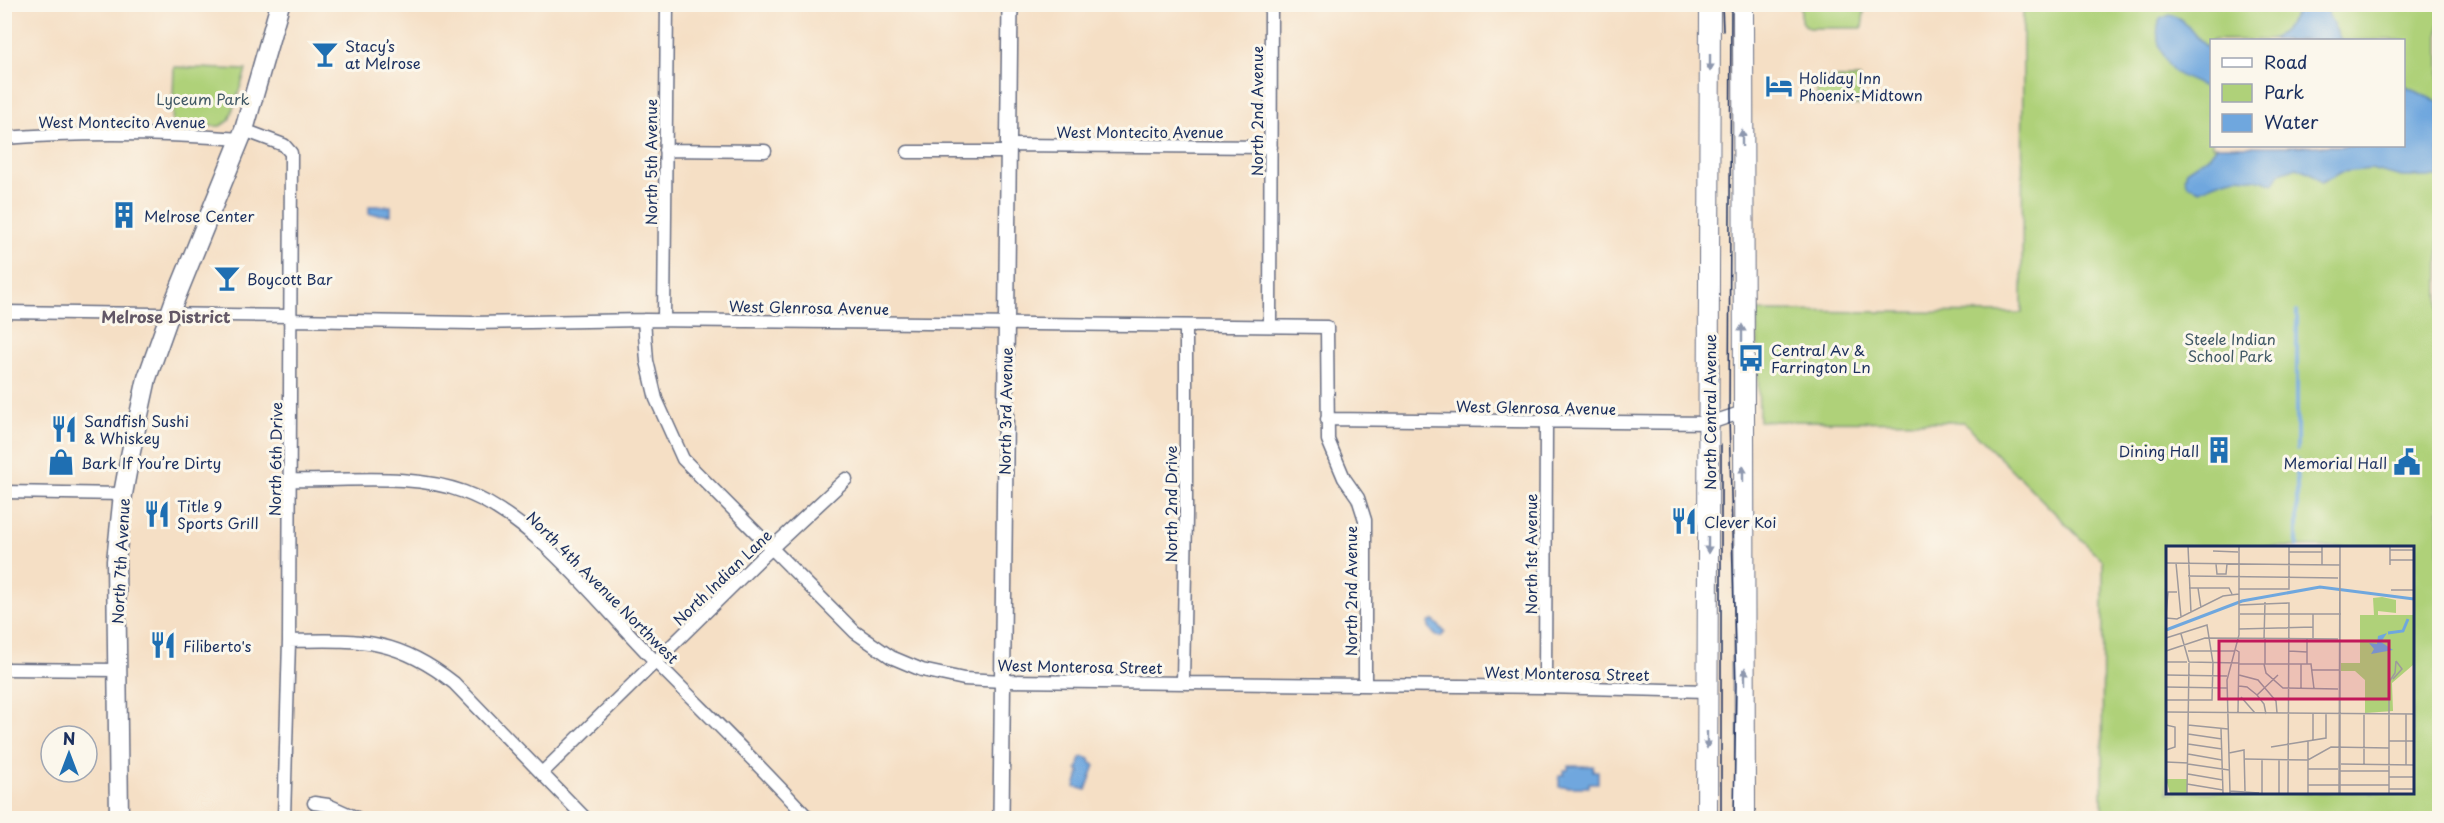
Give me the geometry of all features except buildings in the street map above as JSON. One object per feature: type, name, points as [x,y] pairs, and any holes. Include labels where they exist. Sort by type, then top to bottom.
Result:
[{"type":"main road","name":"North 7th Avenue","points":[[120,819],[117,561],[123,494],[147,378],[242,134],[279,4]]},
{"type":"main road","name":"North Central Avenue","points":[[1707,819],[1710,4]]},
{"type":"main road","points":[[1743,4],[1745,819]]},
{"type":"street","name":"North 5th Avenue","points":[[664,320],[667,4]]},
{"type":"street","name":"North 3rd Avenue","points":[[1002,819],[1010,4]]},
{"type":"street","name":"North 2nd Avenue","points":[[1270,326],[1271,4]]},
{"type":"street","name":"West Montecito Avenue","points":[[4,138],[42,135],[242,134]]},
{"type":"street","name":"North 6th Drive","points":[[242,134],[284,146],[291,153],[289,641],[284,819]]},
{"type":"street","name":"West Montecito Avenue","points":[[908,152],[1271,147]]},
{"type":"street","points":[[665,150],[765,151]]},
{"type":"street","name":"West Glenrosa Avenue","points":[[4,312],[170,314],[472,323],[664,320],[1327,327]]},
{"type":"street","name":"West Monterosa Street","points":[[644,320],[647,361],[656,399],[683,459],[855,632],[891,657],[946,676],[1003,681],[1545,687],[1707,692]]},
{"type":"street","name":"North 2nd Drive","points":[[1183,682],[1186,326]]},
{"type":"street","name":"North 2nd Avenue","points":[[1327,327],[1328,440],[1344,478],[1358,498],[1365,520],[1365,685]]},
{"type":"street","name":"West Glenrosa Avenue","points":[[1327,419],[1710,423],[1743,412]]},
{"type":"street","name":"North 1st Avenue","points":[[1545,687],[1546,421]]},
{"type":"street","name":"North Indian Lane","points":[[542,773],[772,548],[846,479]]},
{"type":"street","name":"North 4th Avenue Northwest","points":[[289,480],[398,481],[438,485],[490,502],[513,517],[562,562],[656,663],[808,819]]},
{"type":"street","points":[[4,492],[123,494]]},
{"type":"street","points":[[289,641],[368,642],[393,647],[439,671],[454,683],[585,819]]},
{"type":"street","points":[[4,669],[117,670]]},
{"type":"street","points":[[314,803],[328,805],[357,819]]},
{"type":"green space","points":[[1801,5],[1865,5],[1862,28],[1808,28],[1801,21]]},
{"type":"green space","name":"Steele Indian School Park","points":[[2023,5],[2439,5],[2439,818],[2102,818],[2103,561],[1964,422],[1759,421],[1757,311],[2022,313]]},
{"type":"green space","name":"Lyceum Park","points":[[174,67],[246,70],[229,121],[220,126],[172,127]]},
{"type":"green space","points":[[1817,78],[1860,78],[1860,105],[1817,105]]},
{"type":"water","points":[[2299,5],[2329,5],[2328,14],[2340,39],[2272,39],[2281,33]]},
{"type":"water","points":[[2170,15],[2177,17],[2210,48],[2210,91],[2178,74],[2167,64],[2158,41],[2160,19]]},
{"type":"water","points":[[2405,86],[2439,103],[2439,177],[2402,177],[2371,169],[2342,172],[2321,183],[2311,173],[2297,167],[2280,173],[2274,183],[2243,177],[2221,181],[2200,190],[2188,185],[2185,178],[2187,170],[2210,155],[2216,147],[2405,147]]},
{"type":"water","points":[[369,206],[391,206],[391,215],[369,214]]},
{"type":"water","points":[[1433,620],[1445,632],[1441,637],[1436,636],[1430,629],[1428,623]]},
{"type":"water","points":[[1085,757],[1095,765],[1086,790],[1075,787],[1081,758]]},
{"type":"water","points":[[1568,766],[1593,766],[1593,771],[1598,771],[1598,783],[1589,783],[1589,787],[1559,787],[1559,775],[1564,775],[1564,770],[1568,770]]},
{"type":"waterway","points":[[2297,311],[2297,449]]},
{"type":"waterway","points":[[2297,461],[2297,546]]},
{"type":"tram line","points":[[1722,4],[1723,31]]},
{"type":"tram line","points":[[1731,4],[1729,417],[1736,686],[1734,818]]},
{"type":"tram line","points":[[1721,445],[1721,818]]},
{"type":"place","name":"Stacy’s at Melrose","points":[[325,54]]},
{"type":"place","name":"Holiday Inn Phoenix-Midtown","points":[[1779,86]]},
{"type":"place","name":"Melrose Center","points":[[124,215]]},
{"type":"place","name":"Boycott Bar","points":[[227,278]]},
{"type":"place","name":"Central Av & Farrington Ln","points":[[1751,358]]},
{"type":"place","name":"Sandfish Sushi & Whiskey","points":[[64,429]]},
{"type":"place","name":"Dining Hall","points":[[2219,450]]},
{"type":"place","name":"Bark If You’re Dirty","points":[[61,462]]},
{"type":"place","name":"Memorial Hall","points":[[2407,462]]},
{"type":"place","name":"Title 9 Sports Grill","points":[[157,514]]},
{"type":"place","name":"Clever Koi","points":[[1684,521]]},
{"type":"place","name":"Filiberto's","points":[[163,645]]},
{"type":"district","name":"Melrose District","points":[[166,316]]}]
